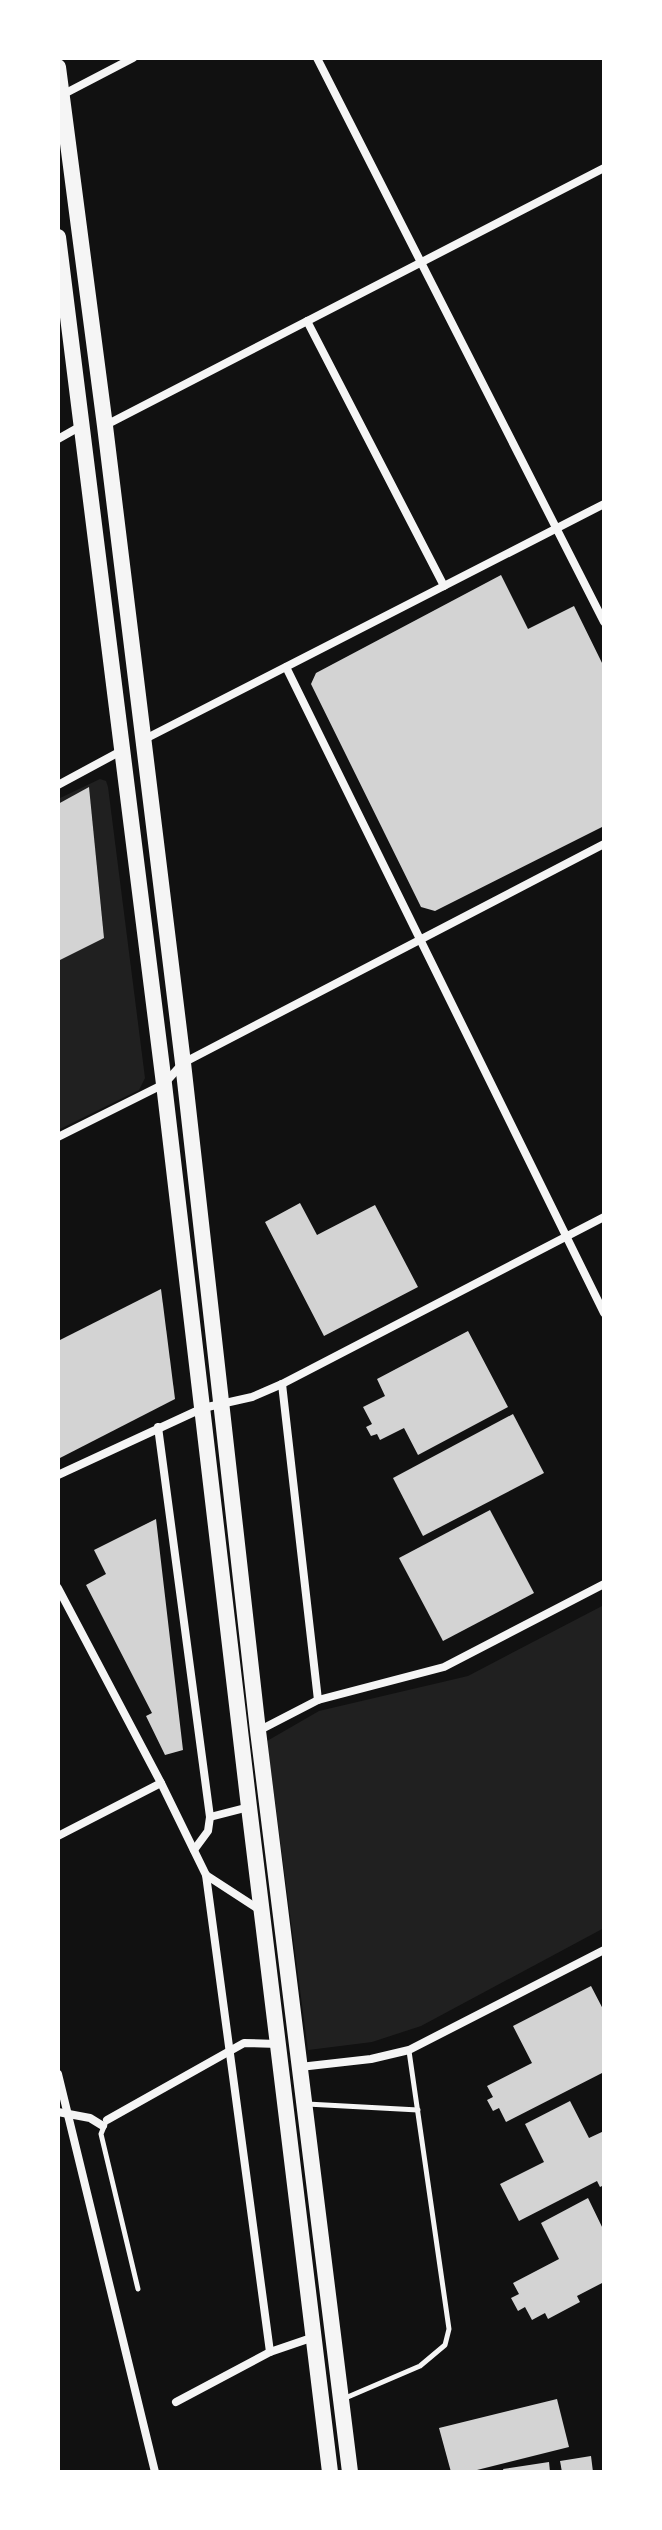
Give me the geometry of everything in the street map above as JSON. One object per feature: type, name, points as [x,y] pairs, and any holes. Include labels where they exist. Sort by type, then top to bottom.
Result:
[{"type":"main road","points":[[58,67],[183,1063],[258,1731],[350,2472]]},
{"type":"main road","points":[[58,237],[164,1084],[330,2472]]},
{"type":"street","points":[[60,96],[133,58]]},
{"type":"street","points":[[317,58],[604,622]]},
{"type":"street","points":[[105,426],[604,168]]},
{"type":"street","points":[[307,321],[444,586]]},
{"type":"street","points":[[58,439],[81,426]]},
{"type":"street","points":[[143,740],[604,504]]},
{"type":"street","points":[[286,667],[604,1313]]},
{"type":"street","points":[[58,785],[121,751]]},
{"type":"street","points":[[58,1137],[164,1084],[183,1063],[604,844]]},
{"type":"street","points":[[58,1475],[203,1408],[252,1397],[282,1384],[604,1217]]},
{"type":"street","points":[[282,1384],[318,1700]]},
{"type":"street","points":[[158,1427],[210,1817],[208,1831],[194,1850]]},
{"type":"street","points":[[258,1731],[318,1700],[444,1667],[604,1584]]},
{"type":"street","points":[[58,1588],[206,1875],[270,2352]]},
{"type":"street","points":[[58,1836],[161,1783]]},
{"type":"street","points":[[210,1817],[249,1807]]},
{"type":"street","points":[[206,1875],[261,1910]]},
{"type":"street","points":[[300,2067],[371,2059],[409,2050],[604,1950]]},
{"type":"street","points":[[63,2113],[105,2123],[244,2043],[278,2044]]},
{"type":"street","points":[[58,2074],[63,2113],[155,2472]]},
{"type":"street","points":[[176,2402],[270,2352],[314,2337]]},
{"type":"lane","points":[[341,2400],[420,2366],[445,2345],[449,2329],[409,2050]]},
{"type":"lane","points":[[305,2104],[418,2110]]},
{"type":"lane","points":[[105,2123],[101,2134],[138,2289]]},
{"type":"shaded area","points":[[100,779],[106,781],[108,787],[145,1078],[139,1090],[58,1130],[58,961],[104,937],[89,788],[58,804],[58,799]]},
{"type":"shaded area","points":[[604,1605],[604,1928],[421,2026],[372,2042],[308,2050],[267,1741],[319,1711],[468,1676]]},
{"type":"building","points":[[501,575],[528,629],[574,606],[604,667],[604,826],[435,911],[421,907],[311,684],[316,673]]},
{"type":"building","points":[[89,787],[104,938],[58,961],[58,804]]},
{"type":"building","points":[[300,1203],[317,1235],[375,1205],[418,1287],[324,1336],[265,1222]]},
{"type":"building","points":[[161,1289],[175,1399],[58,1459],[58,1341]]},
{"type":"building","points":[[468,1331],[508,1407],[418,1455],[404,1428],[380,1440],[377,1434],[371,1436],[366,1427],[372,1424],[363,1407],[385,1396],[377,1379]]},
{"type":"building","points":[[513,1414],[544,1473],[423,1536],[393,1478]]},
{"type":"building","points":[[490,1510],[534,1593],[443,1641],[399,1558]]},
{"type":"building","points":[[156,1519],[183,1750],[165,1755],[146,1716],[152,1713],[86,1585],[106,1574],[94,1550]]},
{"type":"building","points":[[591,1986],[604,2011],[604,2072],[506,2122],[499,2108],[493,2111],[487,2100],[493,2097],[487,2086],[532,2063],[513,2026]]},
{"type":"building","points":[[570,2101],[589,2138],[604,2131],[604,2185],[600,2187],[597,2181],[519,2221],[500,2184],[544,2162],[525,2124]]},
{"type":"building","points":[[588,2198],[604,2231],[604,2282],[577,2296],[580,2302],[548,2319],[545,2313],[532,2320],[525,2307],[518,2311],[511,2298],[519,2294],[513,2283],[559,2259],[541,2223]]},
{"type":"building","points":[[557,2399],[569,2447],[469,2472],[451,2472],[439,2428]]},
{"type":"building","points":[[591,2456],[593,2472],[562,2472],[560,2461]]},
{"type":"building","points":[[549,2462],[550,2472],[504,2472],[503,2469]]}]
